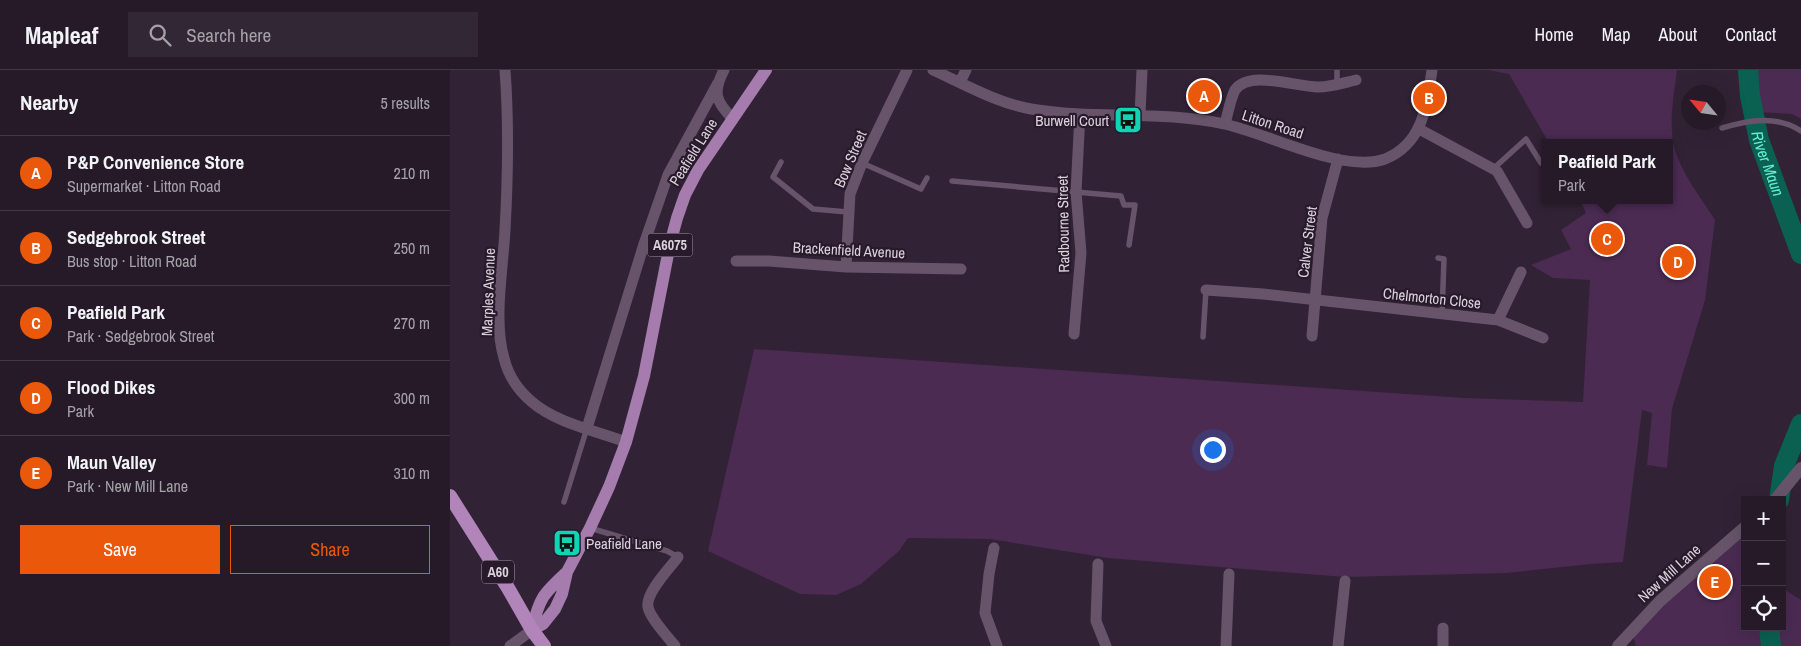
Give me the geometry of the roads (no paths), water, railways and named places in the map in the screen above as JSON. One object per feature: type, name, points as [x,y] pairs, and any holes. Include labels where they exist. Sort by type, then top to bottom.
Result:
[{"type":"highway","name":"A60","points":[[450,496],[532,630],[544,646]]},
{"type":"main road","name":"Peafield Lane","points":[[532,630],[543,624],[555,609],[562,594],[567,572],[609,488],[626,442],[644,376],[676,218],[685,195],[694,177],[766,70]]},
{"type":"street","name":"Marples Avenue","points":[[505,70],[508,117],[505,230],[499,317],[500,340],[504,359],[512,378],[532,403],[548,414],[626,442]]},
{"type":"street","points":[[587,428],[644,244],[668,175],[724,70]]},
{"type":"street","name":"Bow Street","points":[[846,266],[850,194],[862,163],[907,70]]},
{"type":"street","name":"Litton Road","points":[[933,70],[1003,102],[1031,109],[1080,114],[1190,118],[1225,124],[1338,159],[1354,162],[1370,162],[1386,158],[1411,141],[1425,115],[1432,70]]},
{"type":"street","points":[[960,82],[966,70]]},
{"type":"street","points":[[1140,115],[1142,70]]},
{"type":"street","points":[[1225,124],[1235,90],[1241,82],[1251,76],[1264,76],[1294,84],[1318,87],[1356,80]]},
{"type":"street","points":[[718,83],[716,96],[719,103],[733,119]]},
{"type":"street","name":"Radbourne Street","points":[[1074,334],[1081,253],[1076,192],[1080,114]]},
{"type":"street","points":[[1418,129],[1497,171],[1527,223]]},
{"type":"street","name":"Calver Street","points":[[1312,336],[1322,218],[1338,159]]},
{"type":"street","name":"Brackenfield Avenue","points":[[736,261],[961,269]]},
{"type":"street","points":[[1498,320],[1521,272]]},
{"type":"street","name":"Chelmorton Close","points":[[1206,290],[1263,294],[1498,320],[1543,338]]},
{"type":"street","points":[[1778,496],[1800,469]]},
{"type":"street","name":"New Mill Lane","points":[[1618,646],[1660,601],[1741,531]]},
{"type":"street","points":[[994,548],[988,574],[985,612],[997,646]]},
{"type":"street","points":[[675,646],[653,617],[648,607],[652,590],[678,557]]},
{"type":"street","points":[[1098,564],[1096,621],[1106,646]]},
{"type":"street","points":[[1226,646],[1229,574]]},
{"type":"street","points":[[1338,646],[1345,581]]},
{"type":"street","points":[[1443,628],[1443,646]]},
{"type":"street","points":[[510,646],[532,630]]},
{"type":"lane","points":[[1337,70],[1337,85]]},
{"type":"lane","points":[[1726,127],[1749,121],[1769,120],[1785,123],[1801,131]]},
{"type":"lane","points":[[1493,169],[1526,139],[1540,163]]},
{"type":"lane","points":[[781,162],[773,177],[813,209],[848,212]]},
{"type":"lane","points":[[862,163],[921,189],[927,178]]},
{"type":"lane","points":[[952,181],[1121,196],[1124,205],[1135,204],[1129,245]]},
{"type":"lane","points":[[1438,258],[1444,259],[1442,314]]},
{"type":"lane","points":[[1204,337],[1206,290]]},
{"type":"lane","points":[[564,502],[587,428]]},
{"type":"lane","points":[[590,528],[667,551],[678,557]]},
{"type":"waterway","name":"River Maun","points":[[1748,70],[1750,96],[1759,140],[1801,254]]},
{"type":"waterway","name":"River Maun","points":[[1780,496],[1784,466],[1801,424]]},
{"type":"waterway","name":"River Maun","points":[[1769,631],[1771,646]]},
{"type":"place","name":"P&P Convenience Store","points":[[1204,96]]},
{"type":"place","name":"Sedgebrook Street","points":[[1429,98]]},
{"type":"place","name":"Burwell Court","points":[[1128,120]]},
{"type":"place","name":"Peafield Park","points":[[1607,239]]},
{"type":"place","name":"Flood Dikes","points":[[1678,262]]},
{"type":"place","name":"Peafield Lane","points":[[567,543]]},
{"type":"place","name":"Maun Valley","points":[[1715,582]]}]
